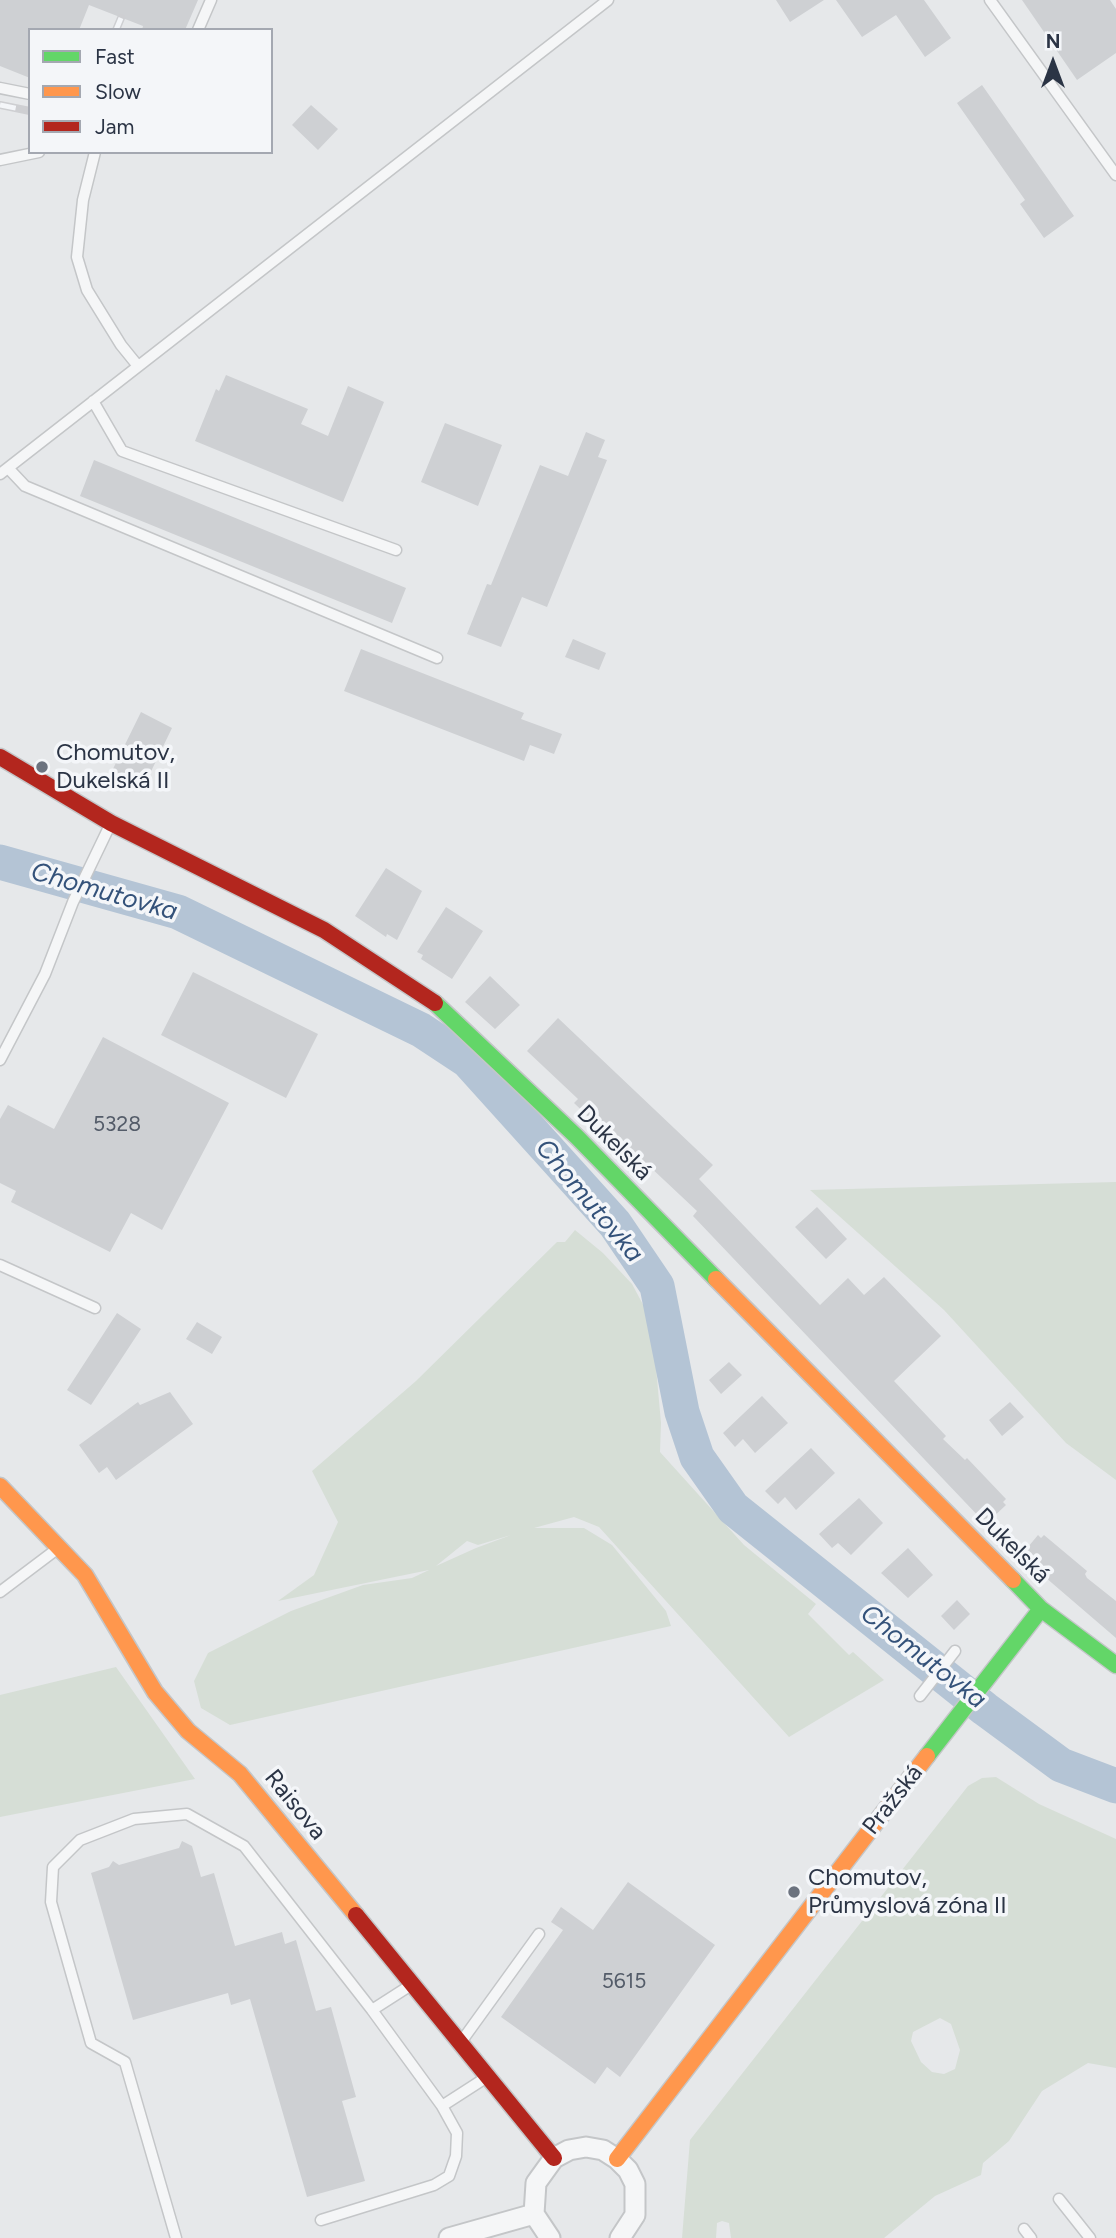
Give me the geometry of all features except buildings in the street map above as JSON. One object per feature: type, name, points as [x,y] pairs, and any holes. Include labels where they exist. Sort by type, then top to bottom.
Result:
[{"type":"street","name":"Dukelská","points":[[0,757],[111,823],[324,930],[428,996],[577,1137],[1041,1609],[1116,1665]]},
{"type":"street","name":"Raisova","points":[[0,1486],[85,1575],[155,1692],[188,1731],[240,1774],[554,2158]]},
{"type":"street","name":"Pražská","points":[[617,2159],[1041,1609]]},
{"type":"street","points":[[550,2238],[534,2214],[536,2183],[554,2158],[569,2150],[586,2147],[603,2150],[617,2159],[632,2177],[638,2200],[635,2215],[620,2238]]},
{"type":"street","points":[[449,2238],[534,2214]]},
{"type":"lane","points":[[199,28],[211,0]]},
{"type":"lane","points":[[437,658],[25,486],[4,471],[608,0]]},
{"type":"lane","points":[[990,0],[1116,175]]},
{"type":"lane","points":[[0,88],[28,94]]},
{"type":"lane","points":[[0,160],[29,154]]},
{"type":"lane","points":[[94,154],[83,200],[77,257],[87,290],[121,345],[138,366]]},
{"type":"lane","points":[[93,401],[122,451],[396,550]]},
{"type":"lane","points":[[0,1060],[46,974],[73,902],[111,823]]},
{"type":"lane","points":[[0,1265],[95,1308]]},
{"type":"lane","points":[[0,1592],[60,1546]]},
{"type":"lane","points":[[920,1696],[955,1651]]},
{"type":"lane","points":[[176,2238],[125,2062],[91,2043],[51,1902],[53,1867],[80,1840],[134,1819],[187,1814],[244,1846],[372,2010],[442,2106],[457,2133],[456,2157],[449,2176],[434,2185],[321,2220]]},
{"type":"lane","points":[[461,2042],[539,1934]]},
{"type":"lane","points":[[372,2010],[412,1984]]},
{"type":"lane","points":[[442,2106],[488,2076]]},
{"type":"lane","points":[[1059,2199],[1090,2238]]},
{"type":"lane","points":[[1024,2229],[1031,2238]]},
{"type":"shaded area","points":[[1116,1182],[1116,1480],[1066,1443],[944,1310],[810,1190]]},
{"type":"shaded area","points":[[575,1230],[603,1253],[632,1284],[647,1312],[653,1334],[661,1423],[660,1452],[744,1545],[816,1604],[808,1614],[849,1655],[853,1652],[884,1680],[789,1737],[599,1527],[574,1517],[534,1528],[584,1528],[612,1545],[666,1611],[671,1626],[230,1725],[201,1708],[194,1681],[208,1653],[291,1611],[363,1585],[412,1578],[429,1570],[278,1601],[314,1575],[338,1522],[312,1471],[416,1381],[557,1242],[565,1242]],"holes":[[[511,1535],[436,1566],[467,1541],[478,1545]]]},
{"type":"shaded area","points":[[116,1667],[195,1779],[0,1817],[0,1695]]},
{"type":"shaded area","points":[[996,1777],[1039,1804],[1116,1839],[1116,2068],[1088,2063],[1042,2091],[1009,2141],[983,2163],[981,2175],[935,2196],[884,2238],[731,2238],[729,2223],[722,2221],[717,2223],[716,2238],[682,2238],[690,2140],[968,1786],[982,1778]],"holes":[[[940,2018],[951,2024],[960,2050],[955,2069],[944,2074],[932,2072],[921,2062],[911,2041],[913,2032]]]},
{"type":"waterway","name":"Chomutovka","points":[[0,862],[178,912],[421,1030],[468,1061],[615,1224],[657,1286],[682,1412],[697,1457],[733,1508],[985,1709],[1061,1765],[1116,1786]]},
{"type":"railway","points":[[117,28],[121,18]]},
{"type":"railway","points":[[0,105],[28,111]]},
{"type":"traffic: fast","points":[[435,1003],[577,1137],[716,1279]]},
{"type":"traffic: fast","points":[[1013,1580],[1041,1609],[1116,1665]]},
{"type":"traffic: fast","points":[[927,1756],[1041,1609]]},
{"type":"traffic: slow","points":[[716,1279],[1013,1580]]},
{"type":"traffic: slow","points":[[0,1486],[85,1575],[155,1692],[188,1731],[240,1774],[356,1915]]},
{"type":"traffic: slow","points":[[617,2159],[927,1756]]},
{"type":"traffic: jam","points":[[0,757],[111,823],[324,930],[435,1003]]},
{"type":"traffic: jam","points":[[356,1915],[554,2158]]},
{"type":"place","name":"Chomutov, Dukelská II","points":[[42,767]]},
{"type":"place","name":"Chomutov, Průmyslová zóna II","points":[[794,1892]]}]
